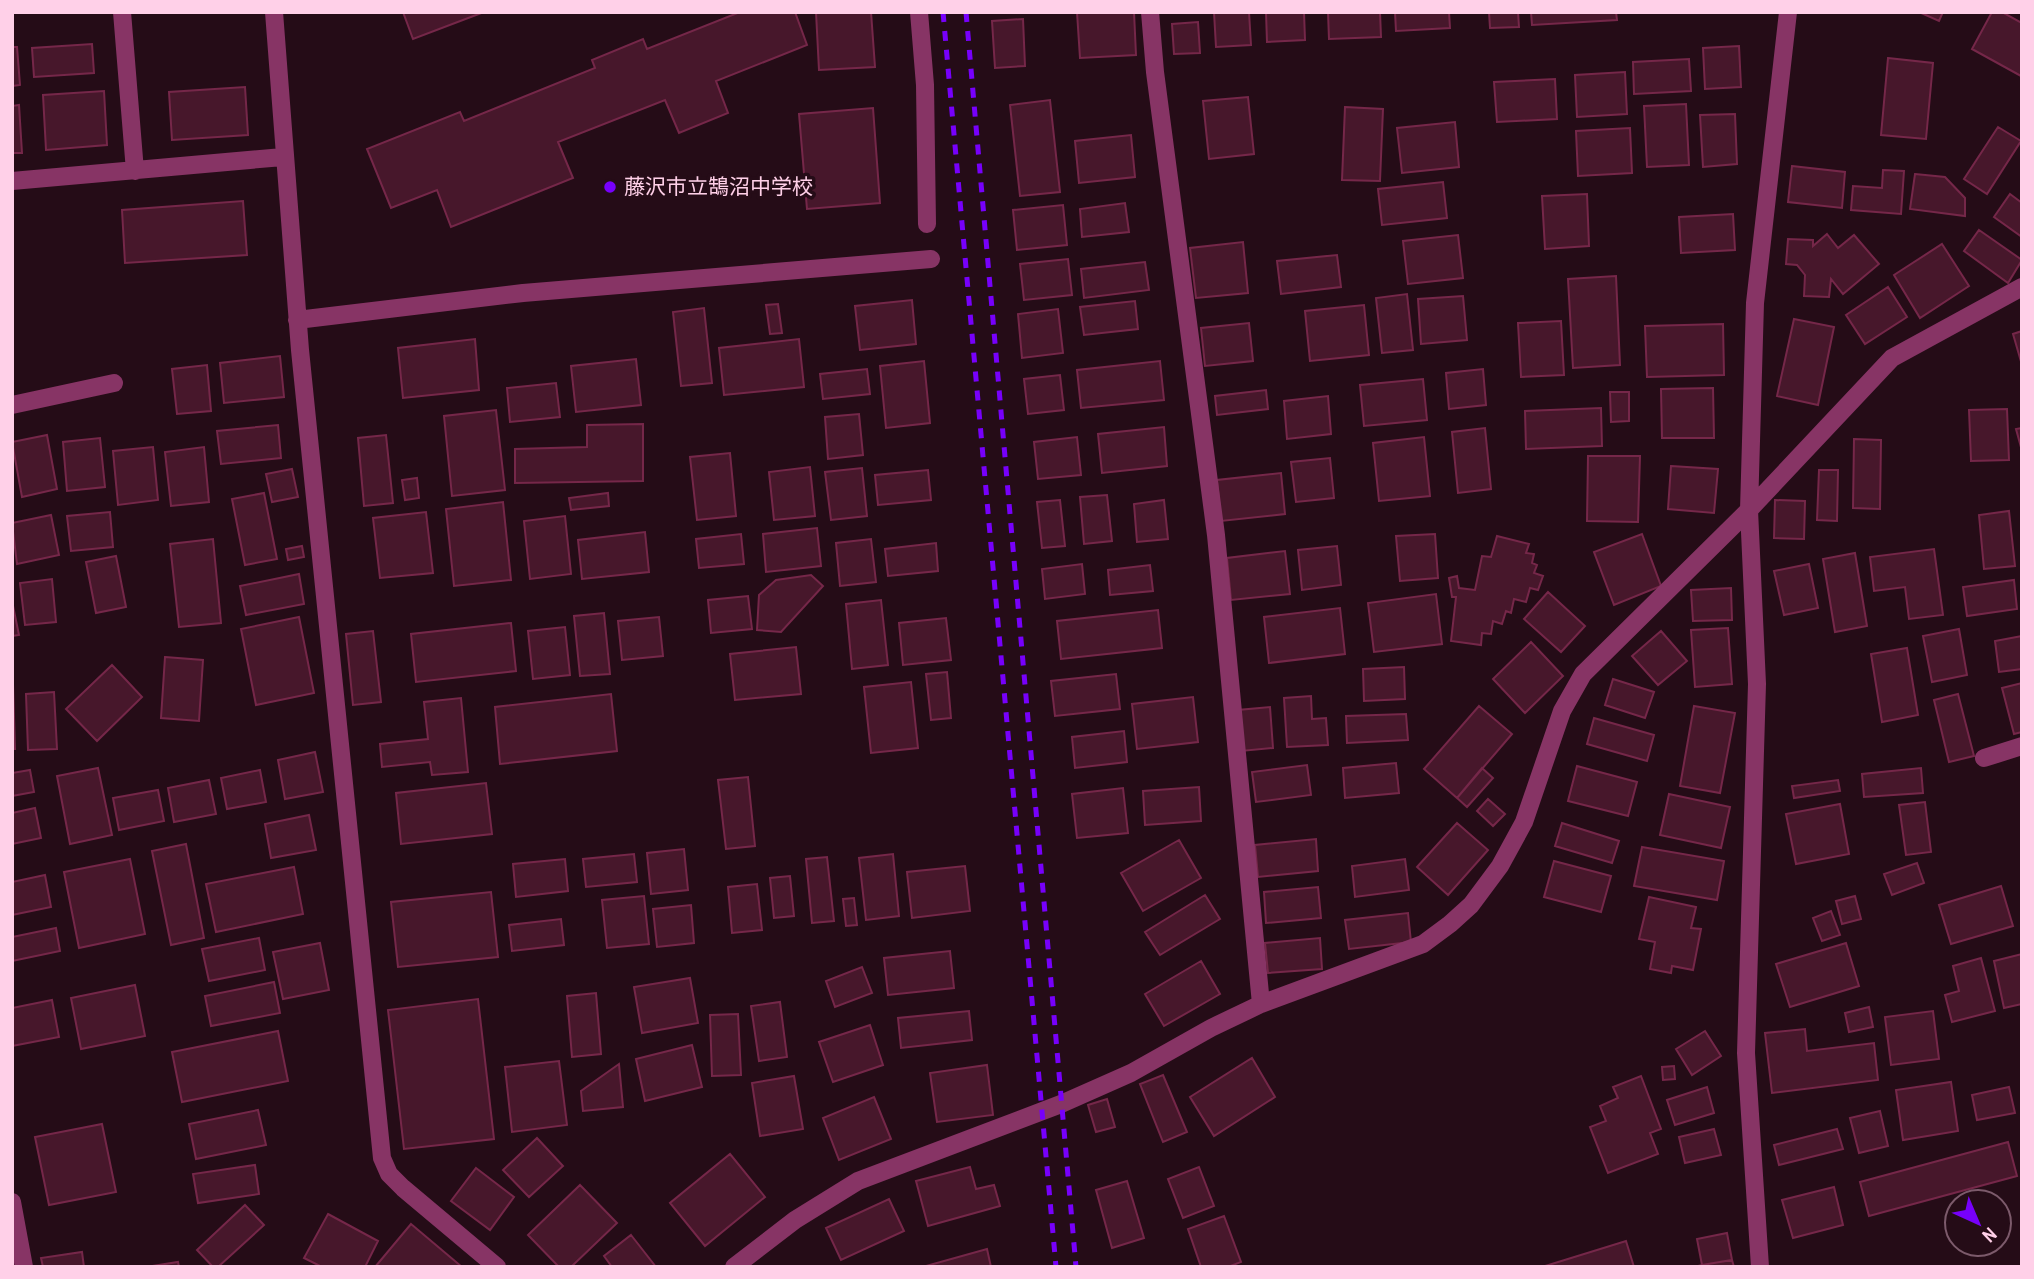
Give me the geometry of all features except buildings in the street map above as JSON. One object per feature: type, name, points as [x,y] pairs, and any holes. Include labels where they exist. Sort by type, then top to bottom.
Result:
[{"type":"street","points":[[122,12],[135,171]]},
{"type":"street","points":[[274,12],[283,157],[298,320],[382,1158],[389,1174],[403,1188],[497,1267]]},
{"type":"street","points":[[919,12],[926,85],[927,224]]},
{"type":"street","points":[[1150,12],[1155,72],[1216,536],[1261,1004]]},
{"type":"street","points":[[1760,1267],[1746,1053],[1757,684],[1749,510],[1755,303],[1788,12]]},
{"type":"street","points":[[12,181],[283,157]]},
{"type":"street","points":[[298,320],[523,293],[931,259]]},
{"type":"street","points":[[734,1267],[794,1220],[858,1181],[1016,1122],[1131,1073],[1211,1028],[1261,1004],[1423,944],[1471,905],[1500,866],[1524,822],[1562,711],[1583,674],[1749,510],[1892,358],[2022,287]]},
{"type":"street","points":[[12,404],[114,383]]},
{"type":"street","points":[[1984,758],[2022,746]]},
{"type":"street","points":[[12,1202],[24,1267]]},
{"type":"railway","points":[[943,12],[1056,1267]]},
{"type":"railway","points":[[966,12],[1076,1267]]},
{"type":"place","name":"藤沢市立鵠沼中学校","points":[[610,187]]}]
